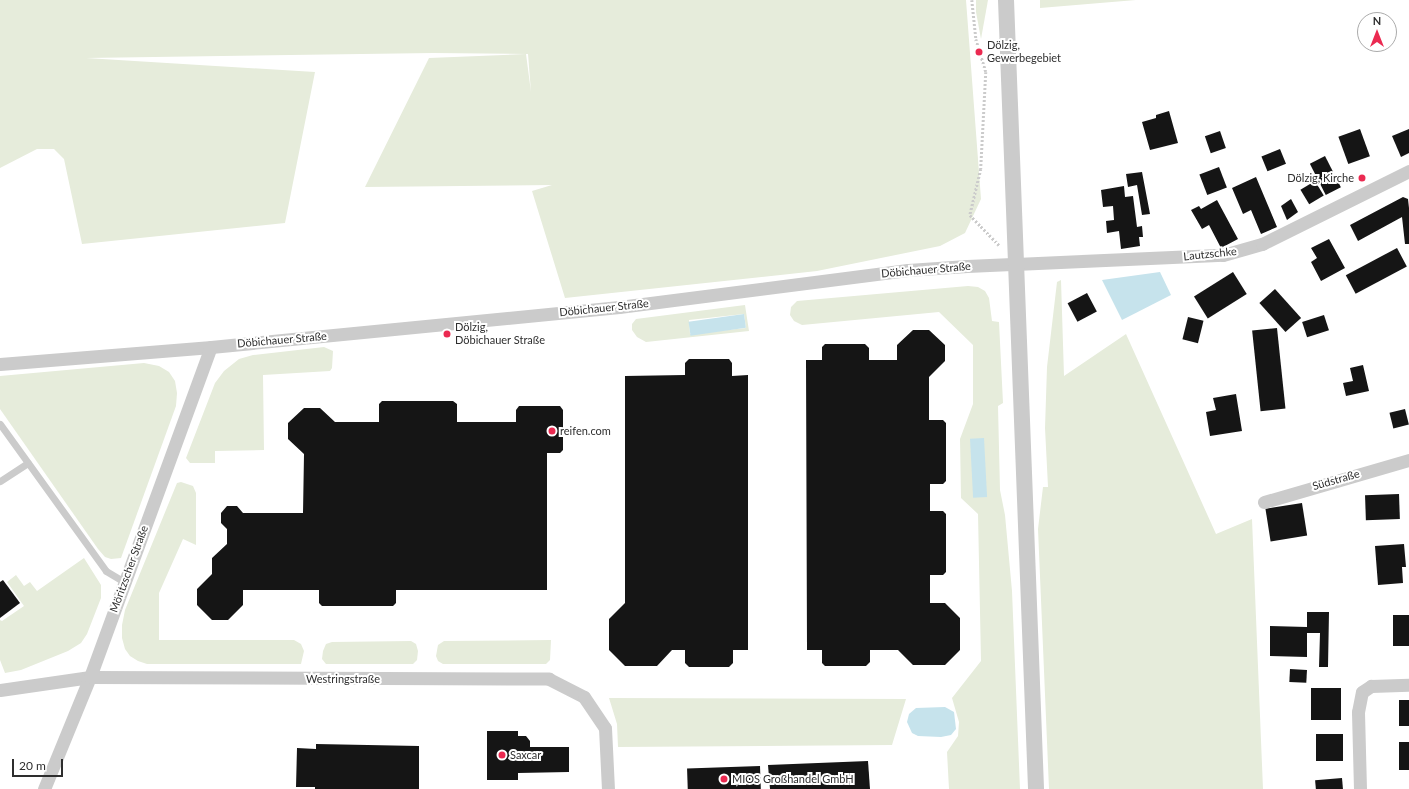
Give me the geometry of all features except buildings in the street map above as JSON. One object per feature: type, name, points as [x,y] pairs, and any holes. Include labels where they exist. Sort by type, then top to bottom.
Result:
[{"type":"street","points":[[1006,0],[1024,517],[1036,789]]},
{"type":"street","name":"Lautzschke","points":[[1016,264],[1204,257],[1240,252],[1262,244],[1409,171]]},
{"type":"street","name":"Döbichauer Straße","points":[[0,364],[211,347],[619,307],[908,270],[1016,264]]},
{"type":"street","name":"Möritzscher Straße","points":[[44,789],[90,677],[211,347]]},
{"type":"street","name":"Südstraße","points":[[1264,502],[1409,460]]},
{"type":"street","name":"Westringstraße","points":[[0,690],[90,677],[549,679],[584,697],[605,728],[608,789]]},
{"type":"street","points":[[1360,789],[1358,712],[1362,692],[1371,686],[1409,685]]},
{"type":"lane","points":[[0,424],[106,571],[124,582]]},
{"type":"lane","points":[[0,481],[28,463]]},
{"type":"path","points":[[972,0],[976,40],[986,72],[981,168],[970,215],[1016,264]]},
{"type":"green space","points":[[0,0],[966,0],[981,199],[965,233],[940,246],[817,271],[565,298],[532,191],[552,185],[365,187],[429,58],[526,54],[531,92],[528,54],[433,53],[86,58],[315,72],[285,223],[82,244],[64,159],[54,149],[37,149],[0,168]]},
{"type":"green space","points":[[976,0],[988,0],[981,39],[976,12]]},
{"type":"green space","points":[[1040,0],[1136,0],[1040,8]]},
{"type":"green space","points":[[1061,280],[1064,376],[1126,334],[1216,534],[1252,519],[1263,789],[1049,789],[1038,529],[1043,487],[1048,487],[1045,428],[1047,367],[1057,282]]},
{"type":"green space","points":[[968,286],[978,287],[985,291],[989,298],[992,321],[999,322],[1003,403],[998,406],[1000,490],[1005,515],[1012,591],[1020,789],[949,789],[947,752],[958,736],[959,722],[952,698],[981,661],[978,514],[961,498],[960,439],[973,404],[973,345],[939,312],[802,325],[794,321],[790,315],[791,307],[797,301]]},
{"type":"green space","points":[[745,305],[749,331],[646,342],[637,337],[632,330],[632,324],[636,319]],"holes":[[[744,314],[746,328],[690,334],[689,320]]]},
{"type":"green space","points":[[324,347],[333,351],[332,368],[330,371],[263,375],[264,450],[215,451],[215,463],[190,463],[186,458],[215,383],[224,371],[239,359],[253,355]]},
{"type":"green space","points":[[144,363],[159,366],[169,372],[175,381],[177,393],[176,406],[121,558],[111,559],[105,557],[98,549],[0,409],[0,376]]},
{"type":"green space","points":[[181,482],[193,486],[196,493],[196,545],[183,539],[159,593],[159,640],[294,640],[301,644],[304,651],[301,664],[147,664],[130,656],[125,649],[122,638],[122,625],[125,610],[177,483]]},
{"type":"green space","points":[[84,558],[101,585],[101,598],[87,634],[81,643],[68,651],[21,670],[5,673],[0,660],[0,620],[2,621],[24,606],[7,582],[16,575],[24,586],[30,582],[37,591]]},
{"type":"green space","points":[[551,640],[550,660],[546,664],[443,664],[438,661],[436,656],[438,645],[444,641]]},
{"type":"green space","points":[[411,641],[416,644],[418,651],[417,660],[413,664],[326,664],[322,659],[326,644],[332,642]]},
{"type":"green space","points":[[609,698],[906,699],[892,745],[618,747],[617,724]]},
{"type":"water","points":[[1160,272],[1171,295],[1122,320],[1102,280]]},
{"type":"water","points":[[744,314],[746,328],[690,336],[689,322]]},
{"type":"water","points":[[984,438],[987,497],[973,498],[970,439]]},
{"type":"water","points":[[945,707],[954,712],[956,729],[951,735],[941,737],[918,736],[912,733],[907,722],[909,714],[916,708]]},
{"type":"place","name":"Dölzig, Gewerbegebiet","points":[[979,52]]},
{"type":"place","name":"Dölzig, Kirche","points":[[1362,178]]},
{"type":"place","name":"Dölzig, Döbichauer Straße","points":[[447,334]]},
{"type":"place","name":"reifen.com","points":[[552,431]]},
{"type":"place","name":"Saxcar","points":[[502,755]]},
{"type":"place","name":"MIOS Großhandel GmbH","points":[[724,779]]}]
